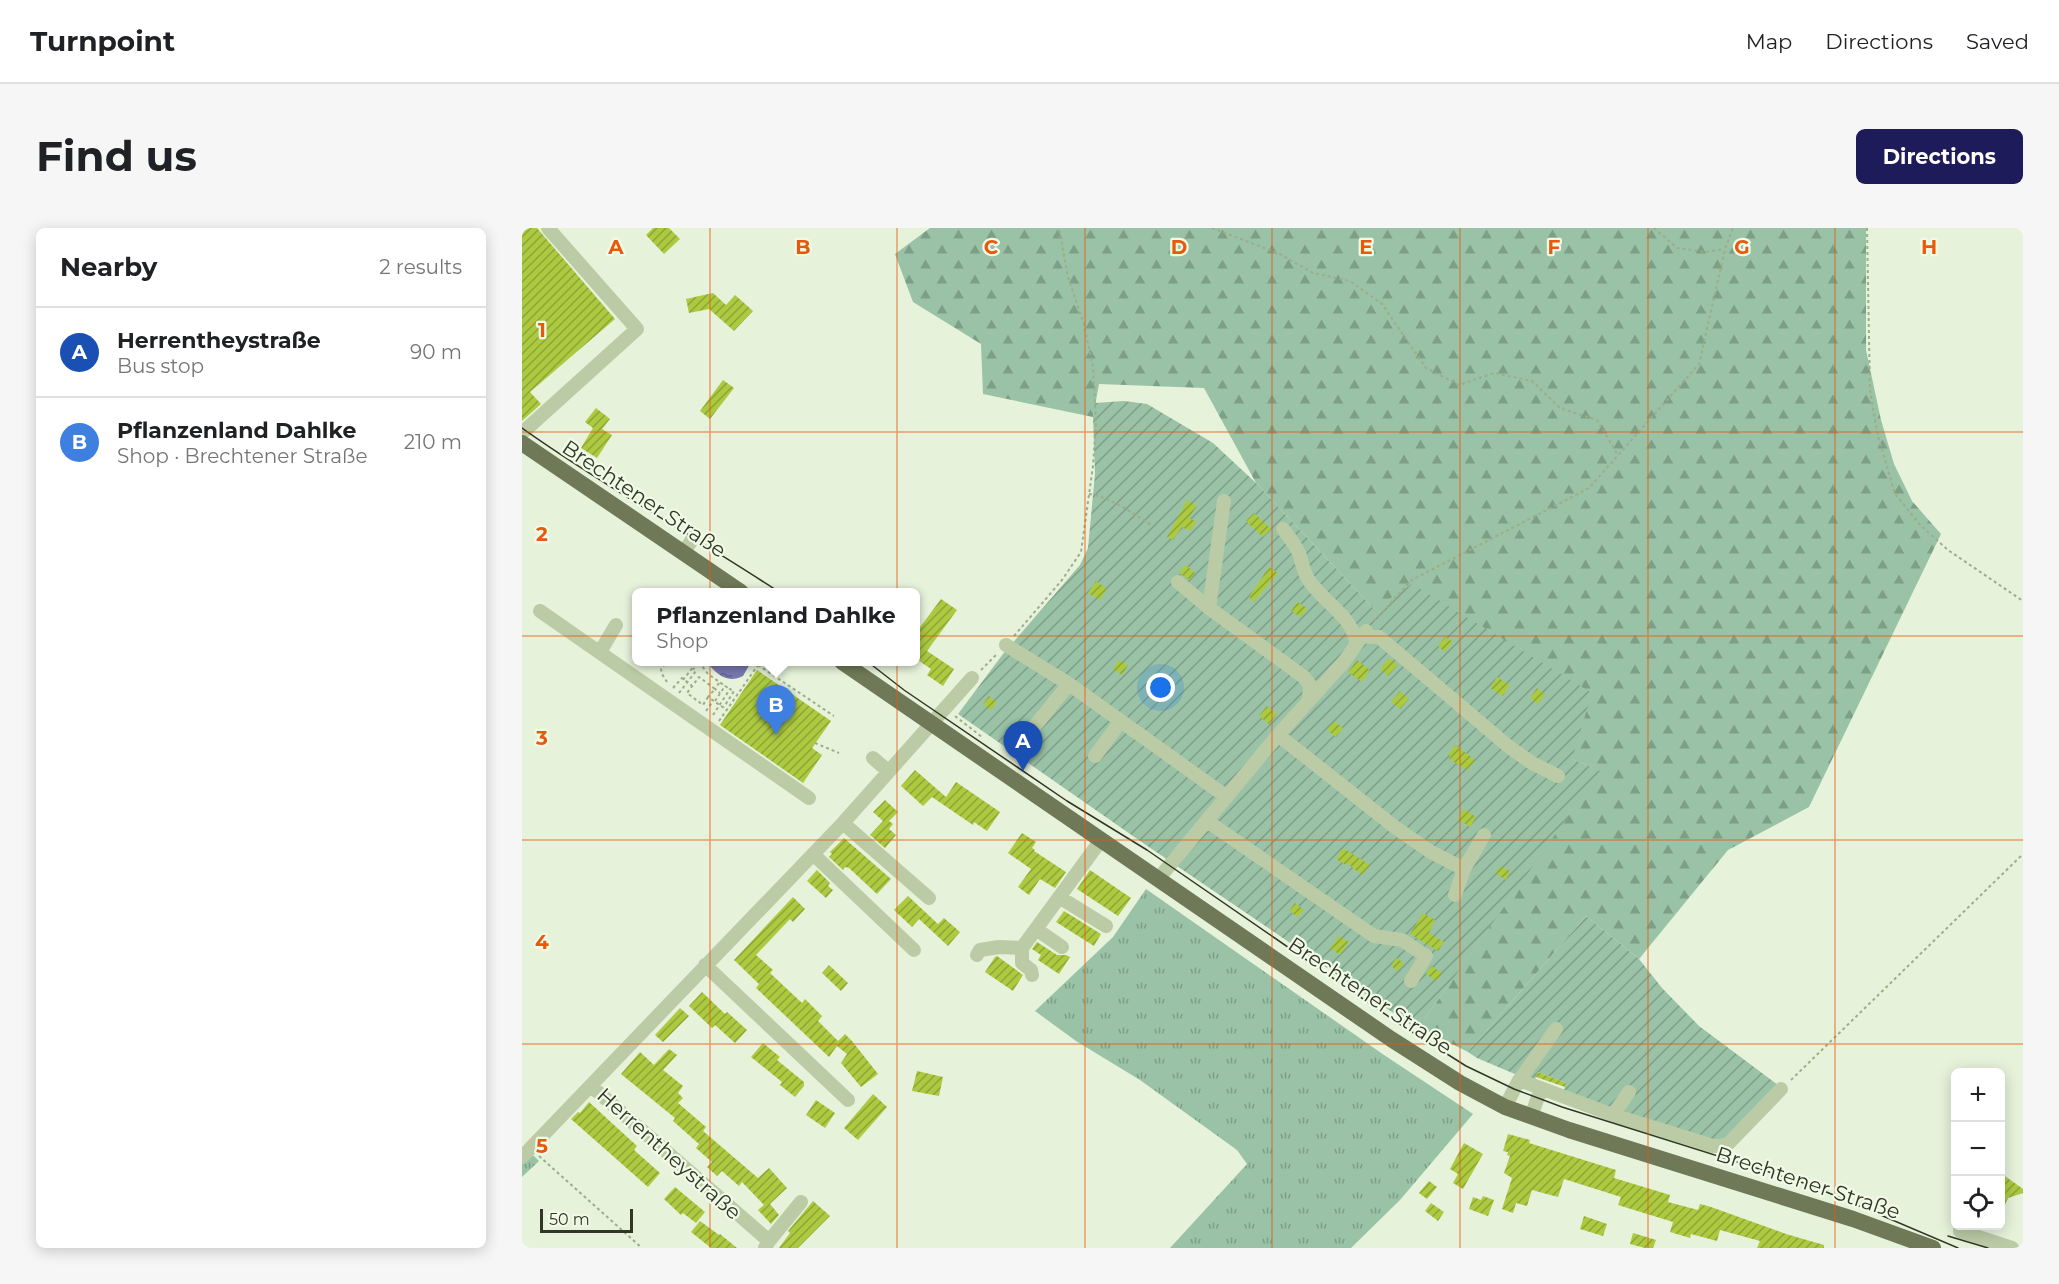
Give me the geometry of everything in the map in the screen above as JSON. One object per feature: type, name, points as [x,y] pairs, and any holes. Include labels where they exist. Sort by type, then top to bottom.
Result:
[{"type":"main road","name":"Brechtener Straße","points":[[522,443],[735,588]]},
{"type":"main road","name":"Brechtener Straße","points":[[848,666],[1391,1039],[1460,1083],[1505,1107],[1738,1184],[1853,1219],[1933,1248]]},
{"type":"street","points":[[522,434],[637,329],[549,228]]},
{"type":"street","points":[[1209,608],[1224,501]]},
{"type":"street","points":[[1283,529],[1299,553],[1306,577],[1361,636]]},
{"type":"street","points":[[683,553],[694,537]]},
{"type":"street","points":[[1178,582],[1209,608],[1304,677],[1310,685],[1310,699]]},
{"type":"street","points":[[540,611],[809,798]]},
{"type":"street","points":[[600,652],[616,625]]},
{"type":"street","points":[[1159,878],[1278,735],[1343,663],[1361,636]]},
{"type":"street","points":[[1361,636],[1379,637],[1508,746],[1532,763],[1558,776]]},
{"type":"street","points":[[1006,645],[1069,684],[1227,797]]},
{"type":"street","name":"Herrentheystraße","points":[[526,1153],[843,824],[972,678]]},
{"type":"street","points":[[1034,727],[1069,684]]},
{"type":"street","points":[[1095,756],[1121,721]]},
{"type":"street","points":[[1278,735],[1396,828],[1431,852],[1464,869]]},
{"type":"street","points":[[873,758],[888,771]]},
{"type":"street","points":[[1207,821],[1374,936],[1402,940],[1426,956],[1411,981]]},
{"type":"street","points":[[843,824],[929,898]]},
{"type":"street","points":[[1455,895],[1464,869],[1484,835]]},
{"type":"street","points":[[1032,975],[1031,970],[1022,963],[1022,948],[1101,840]]},
{"type":"street","points":[[813,854],[914,950]]},
{"type":"street","points":[[1059,897],[1106,926]]},
{"type":"street","points":[[1036,929],[1062,947]]},
{"type":"street","points":[[977,955],[980,950],[999,946],[1022,948]]},
{"type":"street","points":[[705,965],[848,1100]]},
{"type":"street","points":[[1505,1107],[1519,1080],[1556,1029]]},
{"type":"street","points":[[1519,1080],[1612,1115],[1713,1146],[1729,1143],[1781,1089]]},
{"type":"street","name":"Herrentheystraße","points":[[591,1086],[747,1223],[767,1245]]},
{"type":"street","points":[[1531,1116],[1541,1088]]},
{"type":"street","points":[[1612,1115],[1629,1092]]},
{"type":"street","points":[[767,1245],[801,1202]]},
{"type":"street","points":[[1960,1231],[1976,1243],[2012,1248]]},
{"type":"path","points":[[972,678],[1006,645],[1062,579],[1081,552],[1096,423],[1092,367],[1084,325],[1068,277],[1059,228]]},
{"type":"path","points":[[1212,228],[1280,254],[1313,273],[1350,281],[1382,304],[1426,368],[1459,385],[1494,373],[1532,381],[1560,408],[1597,420],[1618,454]]},
{"type":"path","points":[[1653,228],[1677,248],[1706,252],[1725,249]]},
{"type":"path","points":[[1361,636],[1412,580],[1589,488],[1699,364],[1725,249],[1733,228]]},
{"type":"path","points":[[1867,228],[1870,391],[1878,436],[1895,494],[1921,526],[1948,550],[2023,601]]},
{"type":"path","points":[[1089,494],[1102,496],[1153,526]]},
{"type":"path","points":[[663,666],[659,671],[672,690]]},
{"type":"path","points":[[701,666],[713,679],[739,694]]},
{"type":"path","points":[[725,709],[739,694],[756,666]]},
{"type":"path","points":[[762,666],[834,716]]},
{"type":"path","points":[[692,686],[683,679],[693,668],[699,677],[720,693]]},
{"type":"path","points":[[677,696],[696,671]]},
{"type":"path","points":[[704,681],[708,674]]},
{"type":"path","points":[[699,677],[687,693],[704,705],[719,683]]},
{"type":"path","points":[[709,685],[713,679]]},
{"type":"path","points":[[703,715],[725,686]]},
{"type":"path","points":[[710,720],[732,690]]},
{"type":"path","points":[[719,721],[732,690]]},
{"type":"path","points":[[708,698],[725,709]]},
{"type":"path","points":[[814,710],[818,705]]},
{"type":"path","points":[[945,708],[982,737]]},
{"type":"path","points":[[815,743],[839,753]]},
{"type":"path","points":[[1781,1089],[2023,854]]},
{"type":"path","points":[[526,1153],[642,1248]]},
{"type":"green space","points":[[930,228],[1866,228],[1866,350],[1881,420],[1894,464],[1912,501],[1941,534],[1809,807],[1728,850],[1639,959],[1586,916],[1468,1052],[1419,1027],[1599,771],[1572,759],[1374,609],[1256,483],[1204,388],[1099,384],[1093,417],[983,394],[981,344],[913,302],[895,254]]},
{"type":"green space","points":[[1124,401],[1147,404],[1213,443],[1256,483],[1374,609],[1412,584],[1592,693],[1572,759],[1600,771],[1419,1027],[1411,1025],[958,714],[1003,654],[1080,565],[1088,548],[1095,474],[1093,417],[1095,403]]},
{"type":"green space","points":[[1146,889],[1384,1055],[1473,1114],[1400,1200],[1351,1248],[1170,1248],[1247,1164],[1237,1150],[1140,1080],[1076,1041],[1035,1011],[1113,937]]},
{"type":"green space","points":[[1586,916],[1639,959],[1662,988],[1699,1026],[1778,1085],[1728,1146],[1563,1093],[1566,1083],[1538,1072],[1534,1082],[1468,1052]]},
{"type":"green space","points":[[528,1155],[534,1156],[539,1161],[522,1177],[522,1161]]},
{"type":"water","points":[[710,666],[749,666],[743,676],[732,679],[722,677]]},
{"type":"building","points":[[522,228],[537,228],[615,319],[530,392],[541,404],[522,421]]},
{"type":"building","points":[[653,228],[669,228],[680,239],[664,254],[646,235]]},
{"type":"building","points":[[713,293],[726,305],[735,295],[753,311],[734,331],[709,309],[689,313],[686,299]]},
{"type":"building","points":[[723,380],[734,388],[710,419],[700,411]]},
{"type":"building","points":[[596,408],[610,419],[602,429],[612,435],[597,458],[581,448],[593,428],[585,422]]},
{"type":"building","points":[[1187,500],[1197,506],[1189,518],[1197,522],[1190,531],[1182,527],[1173,540],[1167,537]]},
{"type":"building","points":[[1254,513],[1271,529],[1263,537],[1246,521]]},
{"type":"building","points":[[1185,565],[1195,572],[1190,580],[1179,573]]},
{"type":"building","points":[[1269,567],[1278,573],[1254,602],[1249,597]]},
{"type":"building","points":[[1096,581],[1107,589],[1100,600],[1088,593]]},
{"type":"building","points":[[941,599],[957,610],[927,651],[954,669],[943,686],[927,675],[931,669],[920,661],[920,627]]},
{"type":"building","points":[[1297,602],[1307,608],[1301,617],[1291,611]]},
{"type":"building","points":[[1445,637],[1453,642],[1445,652],[1438,646]]},
{"type":"building","points":[[1389,658],[1398,665],[1388,676],[1380,669]]},
{"type":"building","points":[[1119,660],[1128,665],[1122,675],[1113,669]]},
{"type":"building","points":[[1357,660],[1370,670],[1362,682],[1348,672]]},
{"type":"building","points":[[757,670],[831,721],[812,748],[822,755],[803,783],[720,725]]},
{"type":"building","points":[[1497,677],[1510,685],[1503,696],[1490,688]]},
{"type":"building","points":[[1537,688],[1545,694],[1538,704],[1530,698]]},
{"type":"building","points":[[1400,691],[1409,699],[1400,709],[1391,702]]},
{"type":"building","points":[[989,696],[997,702],[991,710],[983,704]]},
{"type":"building","points":[[1267,706],[1277,714],[1269,724],[1259,716]]},
{"type":"building","points":[[1334,721],[1343,728],[1336,737],[1327,730]]},
{"type":"building","points":[[1455,745],[1475,760],[1468,770],[1449,759],[1451,756],[1448,755]]},
{"type":"building","points":[[915,770],[946,797],[956,782],[1000,812],[987,831],[974,822],[973,825],[932,797],[923,806],[901,786]]},
{"type":"building","points":[[885,800],[898,812],[889,821],[893,824],[889,829],[896,835],[885,848],[870,835],[883,821],[873,812]]},
{"type":"building","points":[[1464,809],[1476,817],[1470,827],[1458,819]]},
{"type":"building","points":[[1022,833],[1036,842],[1032,848],[1034,851],[1066,872],[1055,888],[1040,879],[1029,895],[1018,887],[1031,869],[1008,853]]},
{"type":"building","points":[[844,838],[891,879],[877,894],[849,868],[845,867],[843,870],[829,857],[832,854],[830,852]]},
{"type":"building","points":[[1343,848],[1370,865],[1362,875],[1347,863],[1346,865],[1336,859]]},
{"type":"building","points":[[1500,866],[1510,871],[1506,880],[1496,874]]},
{"type":"building","points":[[817,870],[830,883],[828,886],[833,890],[826,898],[807,881]]},
{"type":"building","points":[[1090,870],[1131,898],[1118,916],[1077,889]]},
{"type":"building","points":[[908,896],[938,924],[944,918],[960,932],[948,946],[919,919],[912,927],[894,910]]},
{"type":"building","points":[[793,897],[805,909],[793,922],[790,919],[756,955],[773,970],[770,973],[802,1003],[805,999],[822,1016],[818,1021],[838,1041],[845,1034],[852,1041],[878,1074],[861,1087],[841,1063],[847,1054],[837,1046],[829,1057],[756,988],[759,984],[734,960]]},
{"type":"building","points":[[1295,903],[1304,910],[1298,917],[1289,911]]},
{"type":"building","points":[[1064,911],[1101,934],[1094,946],[1056,922]]},
{"type":"building","points":[[1423,913],[1435,920],[1429,933],[1444,942],[1438,951],[1410,934]]},
{"type":"building","points":[[1339,936],[1349,942],[1340,955],[1330,948]]},
{"type":"building","points":[[1037,942],[1057,955],[1070,957],[1059,974],[1038,960],[1041,955],[1032,949]]},
{"type":"building","points":[[997,956],[1023,975],[1013,991],[985,972]]},
{"type":"building","points":[[1396,958],[1404,963],[1398,971],[1391,966]]},
{"type":"building","points":[[829,965],[848,983],[841,991],[822,973]]},
{"type":"building","points":[[1431,966],[1442,973],[1437,981],[1426,974]]},
{"type":"building","points":[[702,992],[725,1014],[727,1012],[747,1030],[735,1043],[715,1025],[712,1028],[689,1006]]},
{"type":"building","points":[[680,1008],[689,1016],[663,1042],[655,1035]]},
{"type":"building","points":[[763,1043],[780,1057],[777,1060],[804,1082],[804,1086],[795,1097],[780,1085],[782,1082],[751,1057]]},
{"type":"building","points":[[669,1049],[677,1055],[663,1070],[683,1086],[678,1093],[683,1098],[678,1103],[706,1127],[703,1131],[758,1178],[769,1168],[787,1188],[770,1204],[779,1215],[771,1224],[758,1210],[764,1205],[742,1182],[739,1186],[722,1171],[717,1176],[707,1167],[712,1162],[696,1148],[699,1144],[673,1121],[675,1118],[621,1074],[640,1052],[654,1065]]},
{"type":"building","points":[[917,1071],[943,1077],[939,1096],[912,1091]]},
{"type":"building","points":[[1538,1072],[1566,1083],[1565,1087],[1536,1077]]},
{"type":"building","points":[[873,1094],[887,1107],[858,1140],[844,1128]]},
{"type":"building","points":[[816,1100],[835,1113],[825,1128],[806,1115]]},
{"type":"building","points":[[589,1102],[637,1146],[634,1150],[660,1173],[648,1187],[571,1119],[578,1112],[580,1113]]},
{"type":"building","points":[[1508,1134],[1530,1140],[1529,1143],[1616,1170],[1614,1178],[1670,1195],[1668,1202],[1698,1210],[1700,1204],[1711,1207],[1824,1245],[1824,1248],[1757,1248],[1760,1241],[1720,1230],[1717,1241],[1691,1234],[1690,1238],[1670,1232],[1673,1222],[1618,1205],[1621,1197],[1564,1179],[1558,1197],[1532,1190],[1527,1206],[1516,1203],[1513,1213],[1502,1209],[1512,1178],[1504,1173],[1510,1156],[1507,1155],[1508,1152],[1503,1151]]},
{"type":"building","points":[[1464,1143],[1483,1154],[1463,1189],[1453,1183],[1458,1174],[1450,1169]]},
{"type":"building","points":[[2005,1176],[2023,1189],[2023,1193],[2008,1198],[2005,1205]]},
{"type":"building","points":[[1429,1181],[1437,1187],[1427,1199],[1419,1193]]},
{"type":"building","points":[[675,1187],[705,1212],[696,1223],[683,1213],[681,1215],[664,1199]]},
{"type":"building","points":[[1483,1196],[1494,1200],[1488,1216],[1469,1209],[1473,1197],[1481,1200]]},
{"type":"building","points":[[813,1201],[830,1216],[798,1248],[779,1248],[790,1233],[788,1231]]},
{"type":"building","points":[[1431,1203],[1444,1212],[1438,1221],[1425,1211]]},
{"type":"building","points":[[1584,1216],[1607,1224],[1603,1236],[1580,1229]]},
{"type":"building","points":[[700,1221],[737,1248],[711,1248],[691,1232]]},
{"type":"building","points":[[1633,1233],[1656,1240],[1653,1248],[1630,1244]]},
{"type":"tram line","points":[[522,428],[585,471],[773,588]]},
{"type":"tram line","points":[[873,666],[904,690],[1067,801],[1147,850],[1398,1023],[1466,1066],[1514,1089],[1562,1107],[1810,1185],[1958,1248]]},
{"type":"tram line","points":[[1948,1236],[1988,1248]]},
{"type":"place","name":"Pflanzenland Dahlke","points":[[776,735]]},
{"type":"place","name":"Herrentheystraße","points":[[1023,771]]}]
